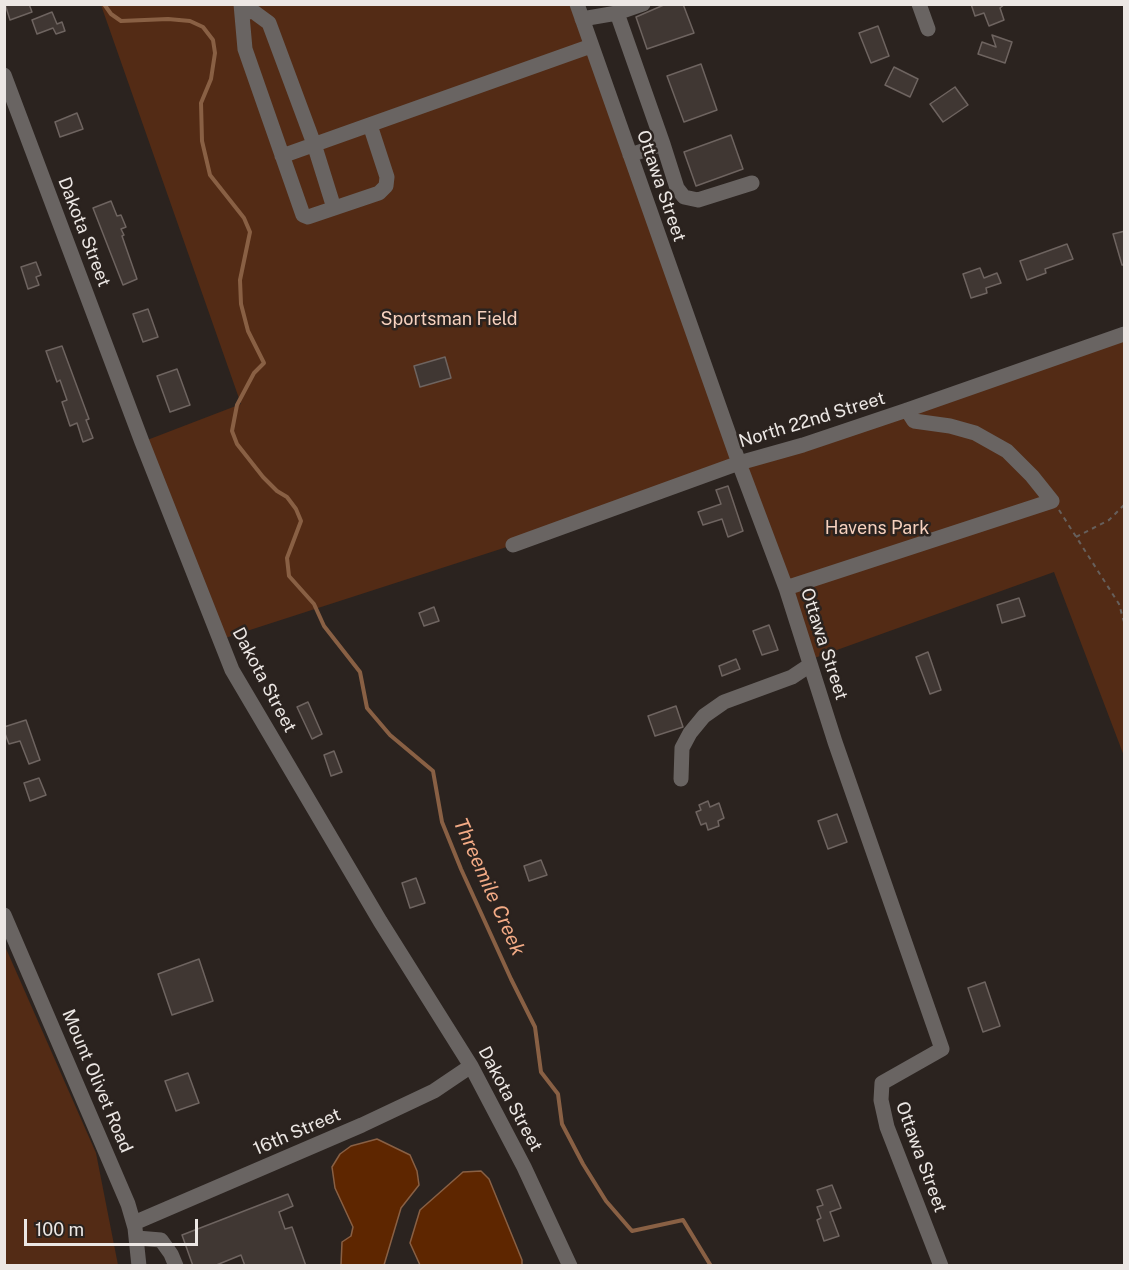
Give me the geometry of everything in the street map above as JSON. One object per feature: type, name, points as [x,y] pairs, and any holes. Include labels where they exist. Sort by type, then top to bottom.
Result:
[{"type":"street","name":"Ottawa Street","points":[[576,4],[739,463],[786,588],[810,665],[942,1049],[882,1083],[880,1100],[887,1127],[941,1266]]},
{"type":"street","points":[[582,19],[617,13],[643,4]]},
{"type":"street","points":[[919,4],[928,29]]},
{"type":"street","points":[[334,208],[314,144],[269,23],[254,12],[241,7],[245,49],[303,214],[308,217],[379,193],[386,186],[387,177],[370,125]]},
{"type":"street","points":[[617,13],[677,188],[684,197],[698,200],[752,183]]},
{"type":"street","points":[[282,156],[591,46]]},
{"type":"street","name":"Dakota Street","points":[[4,75],[142,442],[232,670],[380,921],[471,1066],[524,1167],[570,1266]]},
{"type":"street","points":[[630,155],[663,144]]},
{"type":"street","name":"North 22nd Street","points":[[513,544],[739,463],[803,445],[1125,334]]},
{"type":"street","points":[[786,588],[1052,501],[1032,476],[1006,451],[975,434],[950,426],[914,421],[907,410]]},
{"type":"street","points":[[681,779],[682,748],[690,733],[704,716],[724,702],[792,677],[810,665]]},
{"type":"street","name":"Mount Olivet Road","points":[[4,915],[128,1204],[135,1231],[139,1266]]},
{"type":"street","name":"16th Street","points":[[135,1231],[434,1091],[471,1066]]},
{"type":"street","points":[[135,1231],[160,1240],[171,1254],[176,1266]]},
{"type":"path","points":[[1052,501],[1119,604],[1125,622]]},
{"type":"path","points":[[1076,537],[1109,520],[1125,505]]},
{"type":"green space","name":"Sportsman Field","points":[[101,5],[577,5],[739,463],[513,545],[219,640],[142,442],[241,404]]},
{"type":"green space","name":"Havens Park","points":[[1124,334],[1124,756],[1054,572],[809,660],[739,463]]},
{"type":"green space","points":[[4,944],[96,1153],[118,1265],[5,1265]]},
{"type":"shaded area","points":[[377,1139],[410,1155],[417,1171],[419,1185],[401,1208],[384,1265],[341,1265],[342,1242],[351,1236],[353,1227],[335,1188],[332,1167],[340,1154],[351,1146]]},
{"type":"shaded area","points":[[481,1171],[489,1179],[522,1265],[420,1265],[410,1243],[420,1210],[463,1172]]},
{"type":"building","points":[[5,4],[29,4],[32,12],[10,20]]},
{"type":"building","points":[[666,4],[683,4],[694,33],[647,49],[636,17]]},
{"type":"building","points":[[971,4],[1005,4],[1000,8],[1004,20],[989,26],[984,13],[975,16]]},
{"type":"building","points":[[52,12],[57,24],[62,22],[65,31],[56,34],[53,28],[37,34],[32,20]]},
{"type":"building","points":[[878,26],[889,56],[871,63],[859,33]]},
{"type":"building","points":[[992,35],[1012,42],[1005,63],[978,54],[982,42],[996,47]]},
{"type":"building","points":[[701,64],[717,110],[684,122],[667,76]]},
{"type":"building","points":[[894,67],[918,79],[910,97],[885,85]]},
{"type":"building","points":[[955,87],[968,105],[943,122],[930,104]]},
{"type":"building","points":[[77,113],[83,129],[60,137],[55,122]]},
{"type":"building","points":[[731,135],[743,169],[696,186],[684,152]]},
{"type":"building","points":[[111,201],[117,216],[121,215],[126,227],[121,229],[124,235],[122,236],[137,279],[123,285],[93,208]]},
{"type":"building","points":[[1125,231],[1125,265],[1122,265],[1113,234]]},
{"type":"building","points":[[1067,244],[1073,259],[1045,269],[1046,273],[1027,280],[1020,261]]},
{"type":"building","points":[[36,262],[41,275],[36,277],[39,285],[28,289],[21,267]]},
{"type":"building","points":[[980,268],[984,278],[997,273],[1001,283],[986,288],[987,293],[971,298],[963,274]]},
{"type":"building","points":[[148,309],[158,337],[143,342],[133,314]]},
{"type":"building","points":[[62,346],[89,419],[86,420],[93,438],[83,442],[77,423],[70,426],[62,402],[67,400],[60,380],[57,382],[46,351]]},
{"type":"building","points":[[445,357],[451,378],[420,387],[414,366]]},
{"type":"building","points":[[177,369],[190,405],[170,412],[157,376]]},
{"type":"building","points":[[728,486],[743,531],[728,537],[722,519],[703,525],[698,512],[721,504],[716,490]]},
{"type":"building","points":[[1019,598],[1025,616],[1002,623],[997,605]]},
{"type":"building","points":[[434,607],[439,621],[424,626],[419,613]]},
{"type":"building","points":[[769,625],[778,650],[762,655],[753,631]]},
{"type":"building","points":[[928,652],[941,690],[930,694],[916,657]]},
{"type":"building","points":[[736,659],[740,669],[722,676],[719,666]]},
{"type":"building","points":[[308,702],[322,734],[312,739],[297,707]]},
{"type":"building","points":[[676,706],[683,727],[655,736],[648,716]]},
{"type":"building","points":[[26,720],[40,760],[29,764],[20,741],[9,744],[4,731],[4,727]]},
{"type":"building","points":[[334,751],[342,772],[331,776],[324,755]]},
{"type":"building","points":[[39,778],[46,795],[30,801],[24,783]]},
{"type":"building","points":[[708,801],[710,807],[719,803],[724,818],[718,821],[719,826],[708,830],[706,823],[701,825],[696,812],[701,810],[699,805]]},
{"type":"building","points":[[837,814],[847,842],[828,849],[818,821]]},
{"type":"building","points":[[541,860],[547,875],[529,881],[524,866]]},
{"type":"building","points":[[416,878],[425,903],[410,908],[402,883]]},
{"type":"building","points":[[199,959],[213,1001],[172,1015],[158,974]]},
{"type":"building","points":[[985,982],[1000,1026],[983,1032],[968,988]]},
{"type":"building","points":[[188,1073],[199,1103],[176,1111],[165,1081]]},
{"type":"building","points":[[832,1185],[841,1208],[830,1212],[839,1236],[824,1241],[817,1220],[821,1218],[817,1207],[823,1205],[817,1190]]},
{"type":"building","points":[[288,1194],[293,1206],[279,1212],[285,1229],[292,1227],[306,1266],[245,1266],[241,1255],[214,1266],[193,1266],[182,1235]]},
{"type":"waterway","name":"Threemile Creek","points":[[104,4],[111,14],[121,21],[168,19],[190,21],[203,27],[213,40],[215,53],[211,79],[201,103],[202,141],[210,175],[244,218],[250,232],[240,280],[241,304],[248,331],[264,363],[254,373],[237,405],[232,431],[237,444],[263,477],[287,497],[301,521],[287,558],[289,576],[314,604],[324,626],[360,672],[367,708],[390,735],[433,771],[442,822],[461,869],[535,1027],[541,1072],[558,1094],[562,1124],[583,1164],[606,1201],[632,1231],[683,1220],[711,1266]]}]
